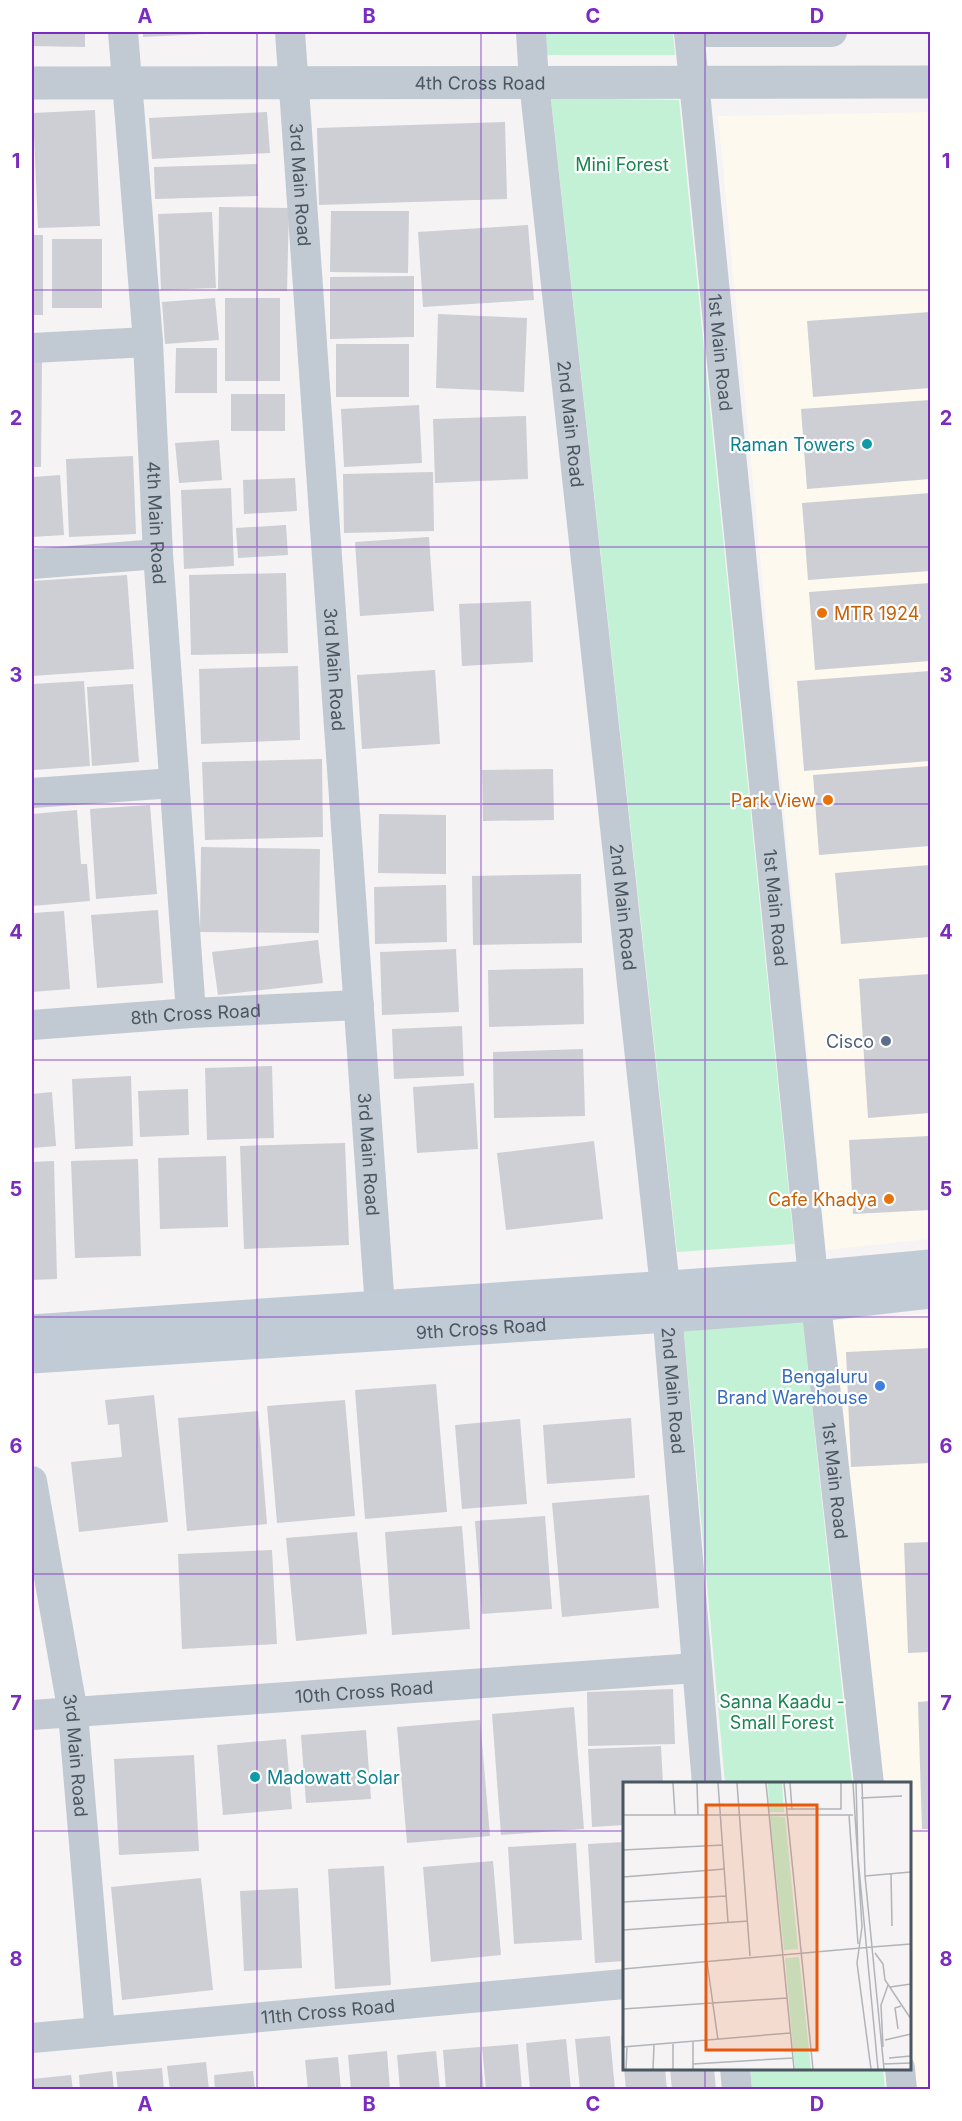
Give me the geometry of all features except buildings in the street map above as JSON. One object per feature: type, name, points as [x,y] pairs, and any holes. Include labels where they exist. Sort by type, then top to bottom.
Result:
[{"type":"main road","name":"9th Cross Road","points":[[815,1291],[930,1266]]},
{"type":"main road","name":"9th Cross Road","points":[[32,1357],[667,1301],[815,1291],[930,1292]]},
{"type":"main road","name":"9th Cross Road","points":[[32,1331],[380,1308],[667,1301]]},
{"type":"street","name":"4th Main Road","points":[[123,32],[148,342],[158,554],[191,1013]]},
{"type":"street","name":"3rd Main Road","points":[[290,32],[380,1308]]},
{"type":"street","name":"2nd Main Road","points":[[531,32],[534,82],[667,1301],[707,1782]]},
{"type":"street","points":[[689,32],[832,32]]},
{"type":"street","name":"1st Main Road","points":[[689,32],[692,82],[815,1291],[869,1782]]},
{"type":"street","name":"4th Cross Road","points":[[32,83],[930,82]]},
{"type":"street","points":[[32,348],[148,342]]},
{"type":"street","points":[[32,564],[158,554]]},
{"type":"street","points":[[32,793],[174,783]]},
{"type":"street","name":"8th Cross Road","points":[[32,1025],[191,1013],[359,1005]]},
{"type":"street","name":"3rd Main Road","points":[[32,1481],[73,1713],[100,2032]]},
{"type":"street","name":"10th Cross Road","points":[[32,1715],[696,1668]]},
{"type":"street","name":"11th Cross Road","points":[[32,2038],[623,1984]]},
{"type":"street","points":[[735,2070],[737,2090]]},
{"type":"street","points":[[900,2070],[902,2090]]},
{"type":"shaded area","points":[[930,112],[930,1239],[826,1250],[718,116]]},
{"type":"shaded area","points":[[930,1313],[930,2089],[913,2089],[911,2070],[911,1782],[879,1782],[829,1321]]},
{"type":"green space","points":[[546,32],[673,32],[675,55],[547,55]]},
{"type":"green space","name":"Mini Forest","points":[[551,98],[679,100],[794,1244],[677,1252]]},
{"type":"green space","name":"Sanna Kaadu - Small Forest","points":[[802,1314],[852,1782],[725,1782],[683,1322]]},
{"type":"green space","points":[[750,2070],[883,2070],[885,2089],[752,2089]]},
{"type":"place","name":"Raman Towers","points":[[867,444]]},
{"type":"place","name":"MTR 1924","points":[[822,613]]},
{"type":"place","name":"Park View","points":[[828,800]]},
{"type":"place","name":"Cisco","points":[[886,1041]]},
{"type":"place","name":"Cafe Khadya","points":[[889,1199]]},
{"type":"place","name":"Bengaluru Brand Warehouse","points":[[880,1386]]},
{"type":"place","name":"Madowatt Solar","points":[[255,1777]]}]
